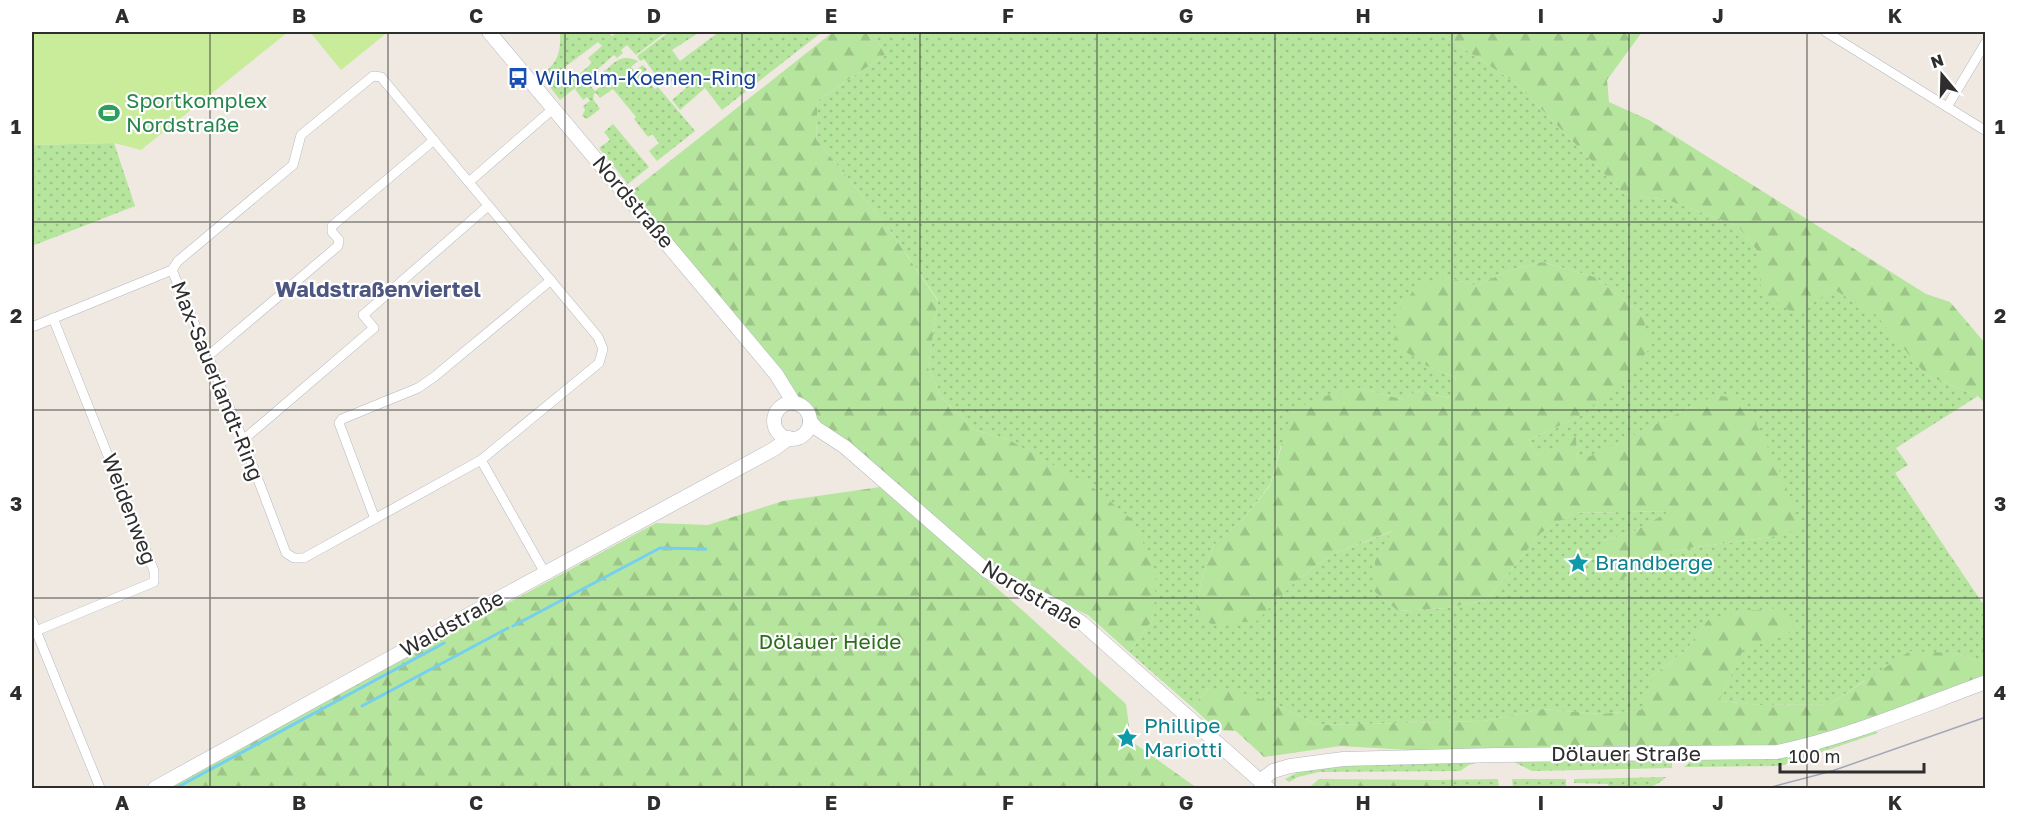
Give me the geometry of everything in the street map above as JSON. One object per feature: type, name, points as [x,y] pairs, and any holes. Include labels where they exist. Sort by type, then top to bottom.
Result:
[{"type":"main road","name":"Nordstraße","points":[[489,32],[776,374],[788,405]]},
{"type":"main road","name":"Nordstraße","points":[[783,435],[774,421],[777,411],[788,405],[805,409],[807,427],[830,437],[845,447],[990,574],[1060,608],[1082,622],[1264,785]]},
{"type":"main road","points":[[783,435],[800,437],[807,427]]},
{"type":"main road","name":"Waldstraße","points":[[155,789],[751,462],[768,445],[783,435]]},
{"type":"main road","name":"Dölauer Straße","points":[[1264,785],[1273,771],[1290,766],[1343,759],[1497,754],[1777,752],[1799,748],[1986,682]]},
{"type":"street","points":[[1826,32],[1986,131]]},
{"type":"street","points":[[1947,107],[1986,42]]},
{"type":"street","name":"Max-Sauerlandt-Ring","points":[[373,76],[381,77],[469,182],[598,337],[603,349],[599,363],[481,460],[304,558],[294,558],[286,553],[243,440],[172,270],[178,261],[293,165],[301,135],[373,76]]},
{"type":"street","points":[[469,182],[554,108]]},
{"type":"street","points":[[208,356],[338,246],[339,240],[332,232],[332,226],[434,140]]},
{"type":"street","points":[[243,440],[374,328],[363,315],[488,206]]},
{"type":"street","points":[[32,327],[172,270]]},
{"type":"street","points":[[375,519],[339,423],[342,419],[426,383],[551,280]]},
{"type":"street","name":"Weidenweg","points":[[36,632],[154,582],[154,571],[53,318]]},
{"type":"street","points":[[481,460],[545,573]]},
{"type":"street","points":[[32,621],[100,789]]},
{"type":"green space","name":"Sportkomplex Nordstraße","points":[[32,32],[288,32],[141,150],[114,143],[32,145]]},
{"type":"green space","points":[[310,32],[388,32],[341,70]]},
{"type":"green space","points":[[560,32],[611,32],[609,33],[612,36],[618,32],[666,32],[636,55],[627,45],[617,58],[614,55],[585,80],[595,91],[605,83],[601,79],[603,77],[601,74],[614,63],[627,58],[638,61],[631,67],[634,71],[643,65],[647,70],[640,75],[648,87],[651,85],[655,89],[658,87],[695,131],[657,161],[649,151],[659,143],[652,134],[648,137],[634,119],[636,117],[613,89],[600,98],[596,93],[594,94],[593,99],[600,109],[587,119],[582,116],[585,110],[583,106],[590,101],[587,97],[583,100],[575,89],[579,85],[560,100],[547,83],[551,79],[545,83],[540,76],[555,62]],"holes":[[[598,42],[602,46],[588,58],[592,63],[570,82],[561,70]]]},
{"type":"green space","points":[[669,32],[700,32],[672,50],[680,61],[719,32],[822,32],[722,110],[705,88],[680,110],[672,100],[686,88],[680,81],[674,85],[665,73],[658,78],[644,59],[640,61],[637,56]]},
{"type":"green space","points":[[833,32],[873,32],[885,55],[818,100],[816,139],[889,229],[938,301],[928,368],[942,398],[975,430],[1009,440],[1091,486],[1134,521],[1156,573],[1154,618],[1129,652],[1088,615],[997,573],[819,425],[627,195]]},
{"type":"green space","points":[[873,32],[1439,32],[1517,84],[1624,194],[1667,200],[1738,226],[1759,253],[1796,314],[1833,289],[1876,314],[1926,375],[1978,396],[1896,448],[1908,465],[1895,473],[1985,607],[1985,662],[1952,653],[1864,681],[1830,704],[1761,705],[1719,701],[1744,647],[1795,631],[1708,620],[1687,649],[1655,674],[1642,710],[1601,714],[1543,709],[1483,721],[1319,725],[1272,703],[1208,689],[1192,707],[1129,652],[1154,618],[1009,440],[975,430],[942,398],[928,368],[938,300],[889,229],[816,139],[818,100],[885,55]],"holes":[[[1542,262],[1595,277],[1642,314],[1580,416],[1529,440],[1538,456],[1576,437],[1578,463],[1693,406],[1772,537],[1689,548],[1650,558],[1620,581],[1603,541],[1635,531],[1671,511],[1573,513],[1541,533],[1487,600],[1446,608],[1398,611],[1375,592],[1375,561],[1393,531],[1331,555],[1296,581],[1211,624],[1199,614],[1197,606],[1201,581],[1214,545],[1243,519],[1270,485],[1281,446],[1360,388],[1404,400],[1416,391],[1450,398],[1456,378],[1427,366],[1448,277],[1477,286],[1507,271]]]},
{"type":"green space","points":[[1439,32],[1642,32],[1607,80],[1609,102],[1649,120],[1926,294],[1950,302],[1985,343],[1985,403],[1978,396],[1926,375],[1875,314],[1833,289],[1796,315],[1761,292],[1759,253],[1738,226],[1667,200],[1624,194],[1517,84]]},
{"type":"green space","points":[[613,124],[649,167],[628,184],[599,148],[610,140],[604,132]]},
{"type":"green space","points":[[114,143],[135,206],[32,246],[32,145]]},
{"type":"green space","points":[[1542,262],[1595,277],[1642,314],[1651,347],[1620,383],[1580,416],[1529,440],[1538,456],[1576,436],[1578,462],[1716,395],[1744,400],[1783,478],[1801,529],[1772,537],[1689,548],[1650,558],[1620,581],[1605,575],[1603,541],[1635,531],[1670,511],[1573,513],[1541,533],[1487,600],[1446,608],[1398,611],[1375,592],[1375,561],[1392,531],[1331,555],[1296,581],[1257,621],[1211,624],[1199,615],[1197,606],[1201,581],[1214,545],[1243,519],[1270,486],[1292,410],[1328,395],[1360,388],[1404,400],[1416,391],[1449,398],[1456,378],[1427,366],[1396,345],[1395,316],[1418,284],[1448,277],[1477,286],[1507,271]]},
{"type":"green space","name":"Dölauer Heide","points":[[880,487],[1126,704],[1131,741],[1197,788],[165,788],[656,523],[708,525],[783,501]]},
{"type":"green space","points":[[1781,608],[1795,631],[1744,648],[1719,701],[1761,705],[1830,704],[1910,651],[1952,653],[1985,662],[1985,676],[1799,748],[1497,755],[1340,746],[1264,757],[1236,731],[1217,730],[1192,707],[1208,689],[1234,690],[1272,703],[1319,725],[1483,721],[1543,709],[1601,714],[1641,710],[1655,674],[1687,649],[1708,620],[1743,611]]},
{"type":"green space","points":[[1875,730],[1878,733],[1780,766],[1684,767],[1690,762],[1701,760],[1770,758]]},
{"type":"green space","points":[[1668,760],[1672,762],[1672,768],[1532,771],[1514,762]]},
{"type":"green space","points":[[1480,762],[1460,771],[1319,772],[1298,777],[1289,782],[1285,779],[1305,768],[1333,764]]},
{"type":"green space","points":[[1666,777],[1654,786],[1639,789],[1609,788],[1608,784],[1574,783],[1574,779]]},
{"type":"green space","points":[[1319,779],[1436,780],[1436,788],[1312,788],[1311,786]]},
{"type":"green space","points":[[1498,779],[1499,788],[1436,788],[1436,780]]},
{"type":"green space","points":[[1512,779],[1566,779],[1566,788],[1513,788]]},
{"type":"waterway","points":[[513,626],[660,548],[706,549]]},
{"type":"waterway","points":[[362,706],[508,628]]},
{"type":"waterway","points":[[176,788],[444,643]]},
{"type":"tram line","points":[[1768,788],[1832,771],[1986,717]]},
{"type":"place","name":"Wilhelm-Koenen-Ring","points":[[518,78]]},
{"type":"place","name":"Sportkomplex Nordstraße","points":[[109,113]]},
{"type":"place","name":"Brandberge","points":[[1578,563]]},
{"type":"place","name":"Phillipe Mariotti","points":[[1127,738]]},
{"type":"district","name":"Waldstraßenviertel","points":[[378,289]]}]
